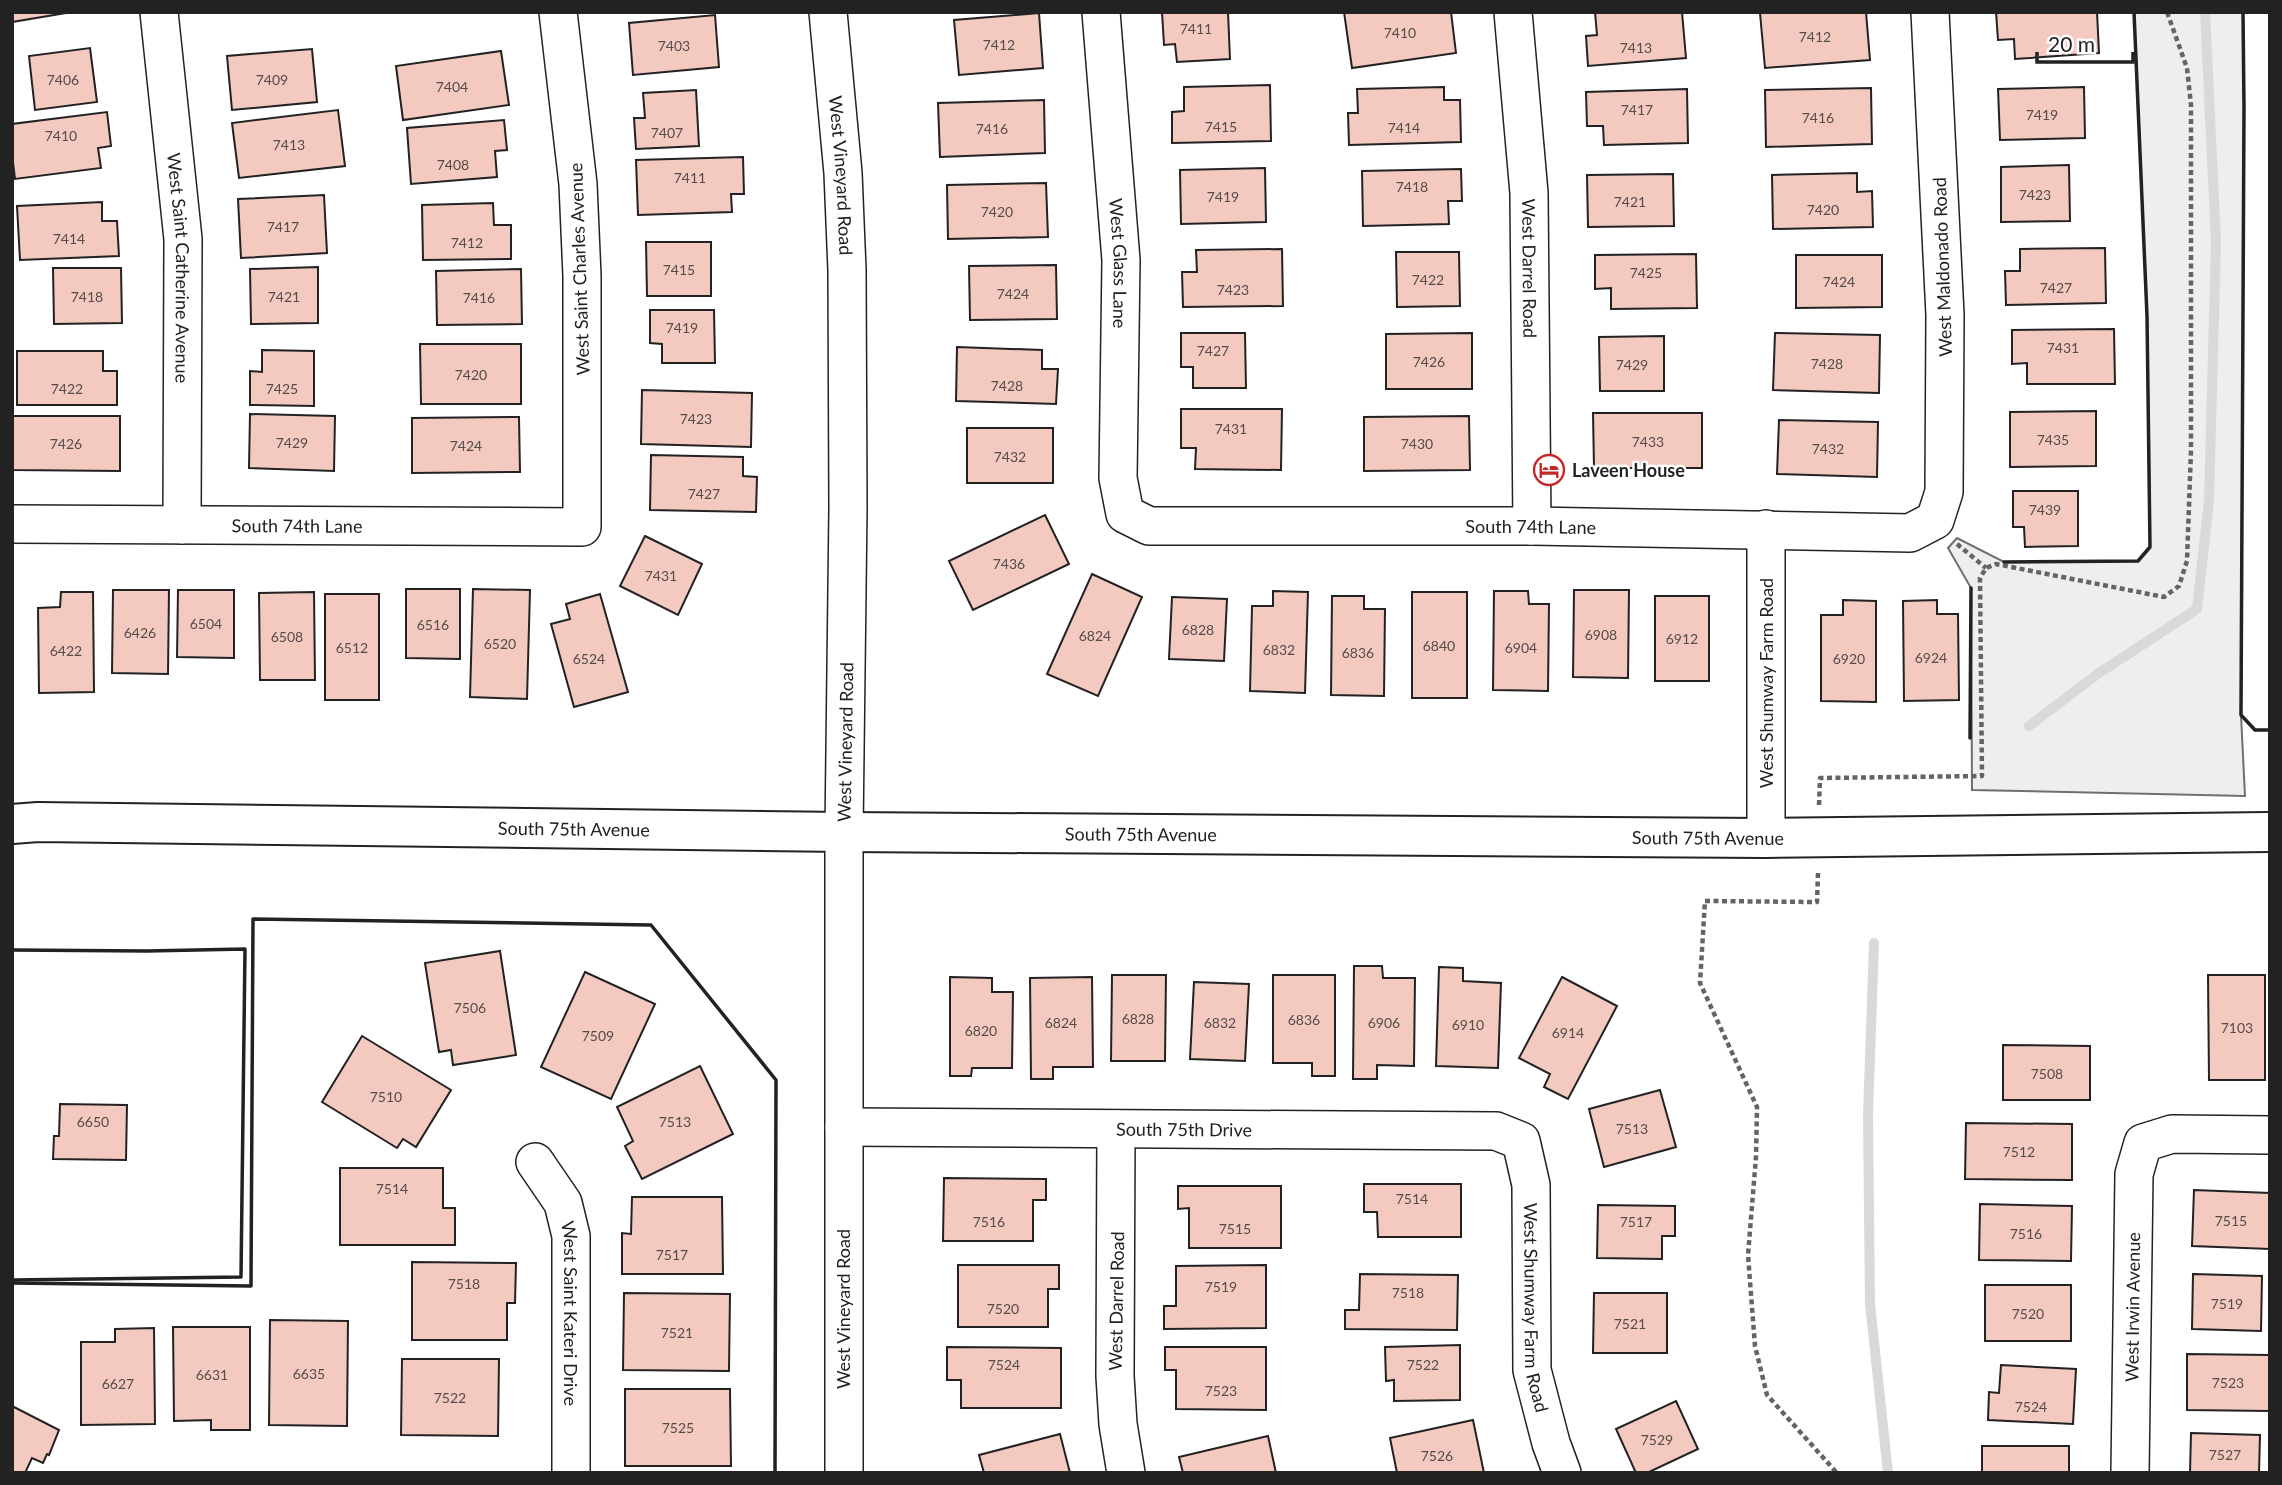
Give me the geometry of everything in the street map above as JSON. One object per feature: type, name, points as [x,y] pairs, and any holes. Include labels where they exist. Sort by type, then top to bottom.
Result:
[{"type":"main road","name":"South 75th Avenue","points":[[12,824],[38,822],[844,832],[1766,838],[2270,832]]},
{"type":"street","name":"West Saint Catherine Avenue","points":[[159,12],[183,239],[182,525]]},
{"type":"street","name":"West Saint Charles Avenue","points":[[558,12],[578,184],[582,263],[582,527]]},
{"type":"street","name":"West Vineyard Road","points":[[828,12],[843,173],[847,270],[844,1473]]},
{"type":"street","name":"West Glass Lane","points":[[1101,12],[1121,260],[1118,478],[1125,513]]},
{"type":"street","name":"West Darrel Road","points":[[1513,12],[1529,193],[1532,526]]},
{"type":"street","name":"West Maldonado Road","points":[[1930,12],[1945,315],[1944,492],[1935,520]]},
{"type":"street","name":"South 74th Lane","points":[[1125,513],[1149,526],[1532,526],[1910,533],[1935,520]]},
{"type":"street","name":"South 74th Lane","points":[[12,524],[582,527]]},
{"type":"street","name":"West Shumway Farm Road","points":[[1766,529],[1766,838]]},
{"type":"street","name":"South 75th Drive","points":[[844,1127],[1496,1131],[1521,1140]]},
{"type":"street","name":"West Darrel Road","points":[[1116,1129],[1115,1376],[1118,1424],[1126,1473]]},
{"type":"street","name":"West Irwin Avenue","points":[[2130,1473],[2134,1174],[2144,1143],[2172,1134],[2270,1135]]},
{"type":"street","name":"West Shumway Farm Road","points":[[1521,1140],[1531,1185],[1532,1370],[1551,1443],[1562,1473]]},
{"type":"street","name":"West Saint Kateri Drive","points":[[536,1162],[563,1203],[570,1237],[571,1473]]},
{"type":"path","points":[[1836,1473],[1767,1395],[1755,1346],[1748,1255],[1757,1107],[1700,983],[1705,901],[1817,902],[1819,778],[1982,776],[1980,578],[1986,568],[1996,564],[2164,597],[2179,586],[2187,561],[2191,450],[2191,105],[2187,68],[2167,12]]},
{"type":"shaded area","points":[[2134,12],[2243,12],[2241,715],[2245,796],[1972,790],[1971,588],[1948,548],[1957,538],[2004,562],[2138,561],[2150,547],[2147,316]]},
{"type":"building","points":[[12,12],[72,12],[12,22]]},
{"type":"building","points":[[1162,12],[1228,12],[1230,59],[1177,62],[1175,44],[1164,45]]},
{"type":"building","points":[[1344,12],[1451,12],[1456,53],[1352,68]]},
{"type":"building","points":[[1595,12],[1682,12],[1686,58],[1588,66],[1586,36],[1597,35]]},
{"type":"building","points":[[1866,12],[1870,60],[1765,68],[1760,13]]},
{"type":"building","points":[[1996,12],[2097,12],[2099,53],[2015,59],[2014,39],[1998,40]]},
{"type":"building","points":[[1039,13],[1043,68],[959,75],[954,20]]},
{"type":"building","points":[[715,15],[719,67],[633,75],[629,23]]},
{"type":"building","points":[[90,48],[97,102],[35,110],[29,56]]},
{"type":"building","points":[[312,49],[317,102],[232,110],[227,56]]},
{"type":"building","points":[[501,51],[509,105],[403,120],[396,66]]},
{"type":"building","points":[[1270,85],[1271,141],[1172,143],[1172,112],[1184,111],[1184,87]]},
{"type":"building","points":[[1444,87],[1444,100],[1460,100],[1461,142],[1349,145],[1348,113],[1358,113],[1357,89]]},
{"type":"building","points":[[2084,87],[2085,138],[2000,140],[1998,89]]},
{"type":"building","points":[[1871,88],[1872,144],[1766,147],[1765,90]]},
{"type":"building","points":[[1687,89],[1688,143],[1604,145],[1603,126],[1587,126],[1586,92]]},
{"type":"building","points":[[696,90],[699,146],[636,149],[634,118],[645,118],[643,93]]},
{"type":"building","points":[[1044,100],[1045,153],[940,157],[938,103]]},
{"type":"building","points":[[338,110],[345,166],[239,178],[232,123]]},
{"type":"building","points":[[107,112],[111,146],[98,148],[101,168],[15,179],[12,124]]},
{"type":"building","points":[[504,120],[507,150],[495,151],[497,177],[411,184],[407,128]]},
{"type":"building","points":[[743,157],[744,194],[731,194],[732,212],[638,215],[636,160]]},
{"type":"building","points":[[2069,165],[2070,221],[2001,222],[2001,167]]},
{"type":"building","points":[[1265,168],[1266,222],[1181,224],[1180,170]]},
{"type":"building","points":[[1461,169],[1462,201],[1448,201],[1449,224],[1363,226],[1362,171]]},
{"type":"building","points":[[1857,173],[1857,192],[1872,191],[1873,227],[1773,229],[1772,175]]},
{"type":"building","points":[[1673,174],[1674,226],[1588,227],[1587,175]]},
{"type":"building","points":[[1046,183],[1048,237],[948,239],[947,185]]},
{"type":"building","points":[[324,195],[327,253],[241,258],[238,199]]},
{"type":"building","points":[[102,202],[102,221],[117,221],[119,256],[20,260],[17,206]]},
{"type":"building","points":[[493,203],[494,225],[511,225],[511,259],[423,260],[422,205]]},
{"type":"building","points":[[646,242],[711,242],[711,296],[647,296]]},
{"type":"building","points":[[2105,248],[2106,303],[2006,305],[2005,271],[2020,271],[2020,249]]},
{"type":"building","points":[[1282,249],[1283,306],[1183,307],[1182,272],[1197,272],[1196,250]]},
{"type":"building","points":[[1396,252],[1459,252],[1460,306],[1397,307]]},
{"type":"building","points":[[1696,254],[1697,308],[1611,309],[1611,288],[1595,289],[1595,255]]},
{"type":"building","points":[[1796,255],[1882,255],[1882,307],[1796,308]]},
{"type":"building","points":[[1056,265],[1057,319],[970,320],[969,266]]},
{"type":"building","points":[[318,267],[318,323],[251,324],[250,269]]},
{"type":"building","points":[[53,268],[121,268],[122,323],[54,324]]},
{"type":"building","points":[[521,269],[522,324],[437,325],[436,271]]},
{"type":"building","points":[[650,310],[714,310],[715,363],[662,363],[662,344],[650,343]]},
{"type":"building","points":[[2114,329],[2115,384],[2027,384],[2027,363],[2012,364],[2012,330]]},
{"type":"building","points":[[1181,333],[1245,333],[1246,388],[1193,388],[1193,367],[1181,367]]},
{"type":"building","points":[[1472,333],[1472,389],[1386,389],[1386,334]]},
{"type":"building","points":[[1775,333],[1880,335],[1879,393],[1773,390]]},
{"type":"building","points":[[1664,336],[1664,391],[1600,391],[1599,337]]},
{"type":"building","points":[[420,344],[521,344],[521,404],[421,404]]},
{"type":"building","points":[[957,347],[1042,350],[1042,369],[1058,369],[1056,404],[956,401]]},
{"type":"building","points":[[262,350],[314,351],[314,406],[250,405],[250,371],[262,372]]},
{"type":"building","points":[[17,351],[103,351],[103,371],[117,371],[117,405],[17,405]]},
{"type":"building","points":[[642,390],[752,393],[751,447],[641,444]]},
{"type":"building","points":[[1181,409],[1282,409],[1281,470],[1195,469],[1196,448],[1181,448]]},
{"type":"building","points":[[2096,411],[2096,466],[2010,467],[2010,412]]},
{"type":"building","points":[[1593,413],[1702,413],[1702,468],[1594,468]]},
{"type":"building","points":[[250,414],[335,416],[334,471],[249,468]]},
{"type":"building","points":[[13,416],[120,416],[120,471],[13,470]]},
{"type":"building","points":[[1469,416],[1470,470],[1364,471],[1364,417]]},
{"type":"building","points":[[519,417],[520,472],[412,473],[412,418]]},
{"type":"building","points":[[1779,420],[1878,422],[1877,477],[1777,474]]},
{"type":"building","points":[[967,428],[1053,428],[1053,483],[967,483]]},
{"type":"building","points":[[651,455],[743,457],[743,476],[757,477],[756,512],[650,510]]},
{"type":"building","points":[[2013,491],[2078,491],[2078,546],[2025,547],[2024,527],[2013,527]]},
{"type":"building","points":[[1045,515],[1069,564],[973,610],[949,561]]},
{"type":"building","points":[[645,536],[702,564],[678,615],[620,586]]},
{"type":"building","points":[[1092,574],[1142,597],[1098,696],[1047,674]]},
{"type":"building","points":[[406,589],[460,589],[460,659],[406,658]]},
{"type":"building","points":[[473,589],[530,590],[527,699],[470,697]]},
{"type":"building","points":[[113,590],[169,590],[168,674],[112,673]]},
{"type":"building","points":[[178,590],[234,590],[234,658],[177,657]]},
{"type":"building","points":[[1574,590],[1629,590],[1628,678],[1573,677]]},
{"type":"building","points":[[1273,591],[1308,592],[1305,693],[1250,691],[1252,606],[1273,606]]},
{"type":"building","points":[[1494,591],[1528,591],[1529,604],[1549,604],[1548,691],[1493,690]]},
{"type":"building","points":[[61,592],[93,592],[94,692],[39,693],[38,608],[60,607]]},
{"type":"building","points":[[314,592],[315,680],[260,680],[259,593]]},
{"type":"building","points":[[1412,592],[1467,592],[1467,698],[1412,698]]},
{"type":"building","points":[[325,594],[379,594],[379,700],[325,700]]},
{"type":"building","points":[[600,594],[628,692],[574,707],[551,624],[570,619],[566,604]]},
{"type":"building","points":[[1332,596],[1364,596],[1364,609],[1385,609],[1384,696],[1331,695]]},
{"type":"building","points":[[1655,596],[1709,596],[1709,681],[1655,681]]},
{"type":"building","points":[[1172,597],[1227,599],[1224,661],[1169,659]]},
{"type":"building","points":[[1843,600],[1876,601],[1876,702],[1821,701],[1821,615],[1843,615]]},
{"type":"building","points":[[1937,600],[1937,614],[1958,614],[1959,700],[1904,701],[1903,601]]},
{"type":"building","points":[[500,951],[516,1055],[453,1065],[451,1050],[439,1052],[425,963]]},
{"type":"building","points":[[1354,966],[1382,966],[1383,978],[1415,978],[1414,1066],[1377,1065],[1377,1079],[1353,1079]]},
{"type":"building","points":[[1439,967],[1463,968],[1463,981],[1501,983],[1498,1068],[1436,1066]]},
{"type":"building","points":[[585,972],[655,1004],[611,1099],[541,1067]]},
{"type":"building","points":[[1112,975],[1166,975],[1165,1061],[1111,1061]]},
{"type":"building","points":[[1273,975],[1335,975],[1335,1076],[1312,1076],[1312,1063],[1273,1063]]},
{"type":"building","points":[[2208,975],[2265,975],[2265,1080],[2209,1080]]},
{"type":"building","points":[[950,977],[992,978],[992,992],[1013,992],[1012,1068],[972,1068],[971,1076],[950,1076]]},
{"type":"building","points":[[1092,977],[1093,1067],[1053,1067],[1053,1079],[1031,1079],[1030,978]]},
{"type":"building","points":[[1562,977],[1617,1006],[1568,1099],[1544,1087],[1550,1074],[1519,1058]]},
{"type":"building","points":[[1194,982],[1249,984],[1245,1061],[1190,1059]]},
{"type":"building","points":[[362,1036],[451,1090],[416,1147],[403,1139],[397,1148],[322,1102]]},
{"type":"building","points":[[2003,1045],[2090,1046],[2090,1100],[2003,1100]]},
{"type":"building","points":[[700,1066],[733,1134],[642,1179],[625,1146],[633,1141],[617,1107]]},
{"type":"building","points":[[1660,1090],[1676,1147],[1604,1167],[1589,1109]]},
{"type":"building","points":[[60,1104],[127,1105],[126,1160],[53,1159],[54,1136],[59,1136]]},
{"type":"building","points":[[1966,1123],[2072,1124],[2072,1180],[1965,1179]]},
{"type":"building","points":[[340,1168],[443,1168],[443,1208],[455,1208],[455,1245],[340,1245]]},
{"type":"building","points":[[944,1178],[1046,1179],[1046,1200],[1033,1200],[1033,1241],[943,1241]]},
{"type":"building","points":[[1364,1184],[1461,1184],[1461,1237],[1378,1237],[1377,1212],[1364,1212]]},
{"type":"building","points":[[1178,1186],[1281,1186],[1281,1248],[1189,1248],[1189,1208],[1178,1209]]},
{"type":"building","points":[[2194,1190],[2270,1193],[2270,1249],[2192,1246]]},
{"type":"building","points":[[632,1197],[722,1197],[723,1274],[622,1274],[622,1233],[631,1234]]},
{"type":"building","points":[[1980,1204],[2072,1206],[2071,1261],[1979,1260]]},
{"type":"building","points":[[1598,1205],[1675,1206],[1675,1236],[1662,1236],[1662,1259],[1597,1258]]},
{"type":"building","points":[[412,1262],[516,1263],[515,1303],[507,1303],[507,1340],[412,1340]]},
{"type":"building","points":[[958,1265],[1059,1265],[1059,1289],[1048,1289],[1048,1327],[958,1327]]},
{"type":"building","points":[[1266,1265],[1266,1328],[1164,1329],[1164,1306],[1176,1306],[1176,1266]]},
{"type":"building","points":[[1360,1274],[1458,1275],[1457,1330],[1345,1329],[1345,1310],[1359,1310]]},
{"type":"building","points":[[2193,1274],[2262,1276],[2261,1331],[2192,1329]]},
{"type":"building","points":[[1985,1285],[2071,1285],[2071,1341],[1985,1341]]},
{"type":"building","points":[[624,1293],[730,1294],[729,1371],[623,1370]]},
{"type":"building","points":[[1594,1293],[1667,1293],[1667,1353],[1593,1353]]},
{"type":"building","points":[[270,1320],[348,1321],[347,1426],[269,1425]]},
{"type":"building","points":[[173,1327],[250,1327],[250,1430],[211,1430],[211,1420],[174,1421]]},
{"type":"building","points":[[154,1328],[155,1424],[81,1425],[81,1342],[115,1342],[115,1329]]},
{"type":"building","points":[[1460,1345],[1460,1400],[1394,1401],[1394,1380],[1386,1381],[1385,1347]]},
{"type":"building","points":[[947,1347],[1061,1348],[1061,1408],[961,1408],[961,1380],[947,1380]]},
{"type":"building","points":[[1165,1347],[1266,1347],[1266,1410],[1176,1409],[1176,1370],[1165,1370]]},
{"type":"building","points":[[2187,1354],[2270,1355],[2270,1411],[2187,1410]]},
{"type":"building","points":[[402,1359],[499,1359],[498,1436],[401,1435]]},
{"type":"building","points":[[2001,1365],[2076,1369],[2073,1424],[1988,1420],[1989,1392],[1999,1393]]},
{"type":"building","points":[[625,1389],[730,1389],[731,1466],[625,1466]]},
{"type":"building","points":[[1676,1401],[1698,1449],[1647,1473],[1636,1473],[1616,1429]]},
{"type":"building","points":[[12,1406],[59,1430],[43,1463],[32,1458],[25,1473],[12,1473]]},
{"type":"building","points":[[1473,1420],[1484,1473],[1397,1473],[1390,1438]]},
{"type":"building","points":[[2191,1433],[2260,1435],[2259,1473],[2190,1473]]},
{"type":"building","points":[[1060,1434],[1070,1473],[984,1473],[979,1455]]},
{"type":"building","points":[[1268,1436],[1276,1473],[1183,1473],[1179,1457]]},
{"type":"building","points":[[1982,1446],[2069,1446],[2069,1473],[1982,1473]]},
{"type":"waterway","points":[[2029,726],[2099,673],[2197,609],[2209,500],[2216,242],[2205,12]]},
{"type":"waterway","points":[[1874,943],[1868,1115],[1870,1304],[1888,1473]]},
{"type":"wall","points":[[2004,562],[2138,561],[2150,547],[2147,316],[2134,12]]},
{"type":"wall","points":[[2243,12],[2241,715],[2255,730],[2270,730]]},
{"type":"wall","points":[[1970,738],[1971,588]]},
{"type":"wall","points":[[12,1283],[251,1286],[253,919],[651,925],[776,1080],[775,1473]]},
{"type":"wall","points":[[12,950],[245,949],[241,1277],[12,1280]]},
{"type":"place","name":"Laveen House","points":[[1549,470]]}]
